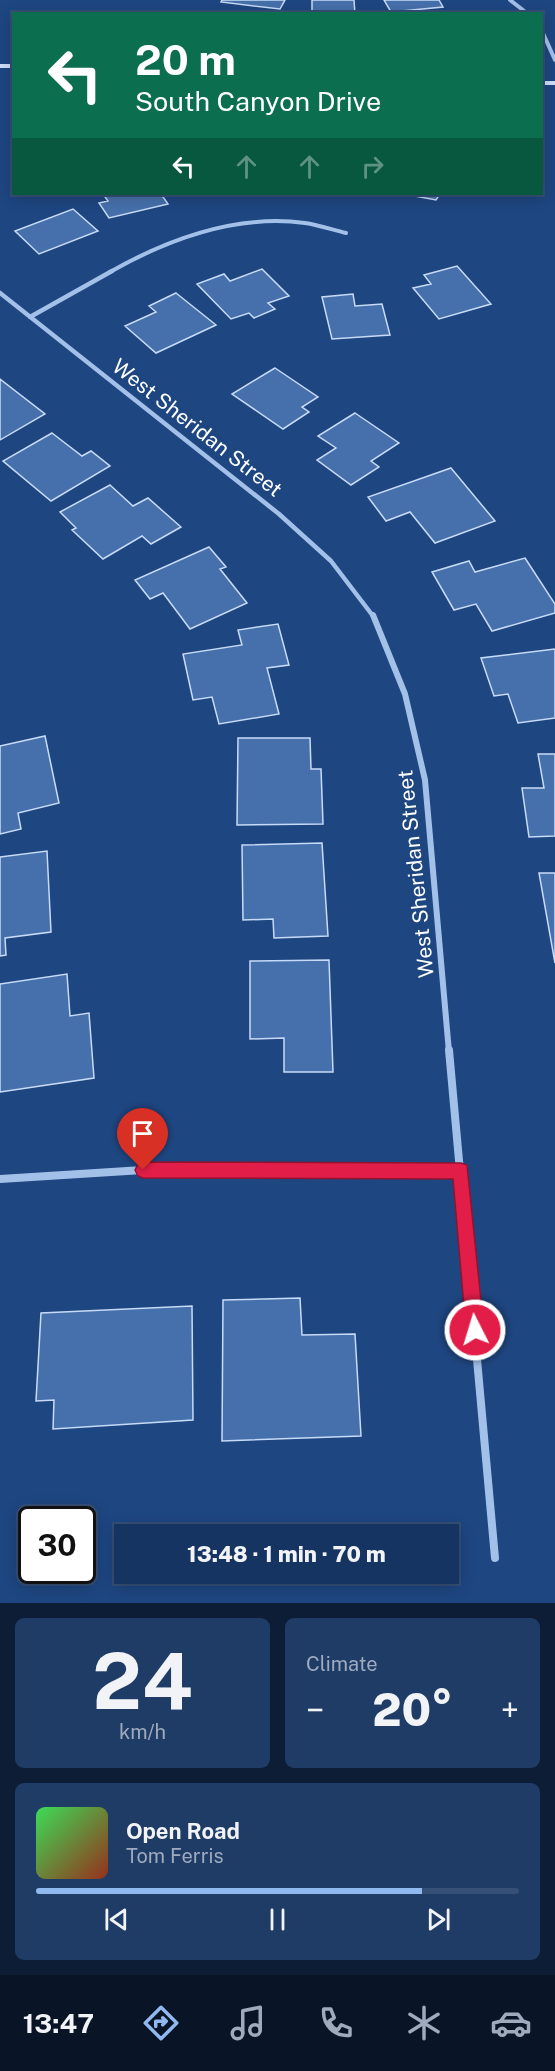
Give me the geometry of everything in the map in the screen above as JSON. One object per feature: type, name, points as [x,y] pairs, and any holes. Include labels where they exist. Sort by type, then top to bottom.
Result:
[{"type":"street","points":[[510,0],[525,12]]},
{"type":"street","points":[[543,33],[555,60]]},
{"type":"street","points":[[30,317],[142,254],[192,235],[249,223],[305,223],[346,233]]},
{"type":"street","name":"West Sheridan Street","points":[[0,293],[279,514],[331,561],[373,615],[405,694],[425,780],[495,1558]]},
{"type":"street","points":[[0,1179],[143,1170],[461,1171]]},
{"type":"building","points":[[222,0],[285,0],[280,9],[221,2]]},
{"type":"building","points":[[312,0],[354,0],[355,12],[312,12]]},
{"type":"building","points":[[384,0],[439,0],[443,7],[391,12]]},
{"type":"building","points":[[104,195],[162,195],[168,204],[109,218],[99,203],[108,201]]},
{"type":"building","points":[[409,195],[439,195],[436,200]]},
{"type":"building","points":[[73,209],[98,231],[39,254],[15,231]]},
{"type":"building","points":[[457,266],[491,304],[439,319],[413,288],[431,284],[424,275]]},
{"type":"building","points":[[262,269],[289,296],[268,303],[275,309],[254,318],[249,313],[231,319],[197,284],[224,274],[230,281]]},
{"type":"building","points":[[176,293],[216,325],[156,353],[125,326],[156,312],[149,306]]},
{"type":"building","points":[[353,294],[355,306],[382,304],[390,335],[332,339],[322,297]]},
{"type":"building","points":[[275,368],[318,397],[302,407],[309,412],[283,429],[232,394]]},
{"type":"building","points":[[0,379],[45,414],[0,440]]},
{"type":"building","points":[[355,413],[399,443],[371,461],[379,467],[351,485],[317,460],[336,448],[318,436]]},
{"type":"building","points":[[52,433],[82,456],[91,451],[110,466],[51,501],[3,461]]},
{"type":"building","points":[[451,468],[495,521],[435,543],[410,512],[386,521],[368,497]]},
{"type":"building","points":[[110,485],[133,506],[148,498],[181,527],[151,544],[142,536],[103,559],[72,530],[76,528],[60,512]]},
{"type":"building","points":[[209,547],[226,567],[220,569],[247,603],[190,629],[163,593],[150,599],[135,580]]},
{"type":"building","points":[[525,558],[555,604],[555,613],[492,631],[476,604],[454,610],[432,572],[469,561],[475,572]]},
{"type":"building","points":[[278,624],[289,665],[267,668],[279,714],[219,724],[212,697],[193,700],[183,654],[242,645],[238,630]]},
{"type":"building","points":[[555,649],[555,718],[518,723],[508,694],[494,696],[481,658]]},
{"type":"building","points":[[45,736],[59,803],[18,813],[21,829],[0,834],[0,746]]},
{"type":"building","points":[[238,738],[310,738],[311,769],[321,769],[323,824],[237,825]]},
{"type":"building","points":[[538,754],[555,754],[555,836],[529,837],[522,788],[544,788]]},
{"type":"building","points":[[322,843],[328,936],[274,938],[273,919],[243,920],[242,845]]},
{"type":"building","points":[[47,851],[51,932],[5,938],[6,955],[0,956],[0,857]]},
{"type":"building","points":[[539,873],[555,873],[555,963]]},
{"type":"building","points":[[329,960],[333,1072],[284,1072],[284,1038],[250,1039],[250,961]]},
{"type":"building","points":[[67,974],[70,1016],[89,1013],[94,1078],[0,1092],[0,984]]},
{"type":"building","points":[[300,1298],[302,1335],[355,1334],[361,1436],[222,1441],[223,1300]]},
{"type":"building","points":[[192,1306],[193,1420],[53,1429],[54,1400],[36,1401],[41,1313]]},
{"type":"route","points":[[143,1170],[461,1171],[475,1330]]}]
